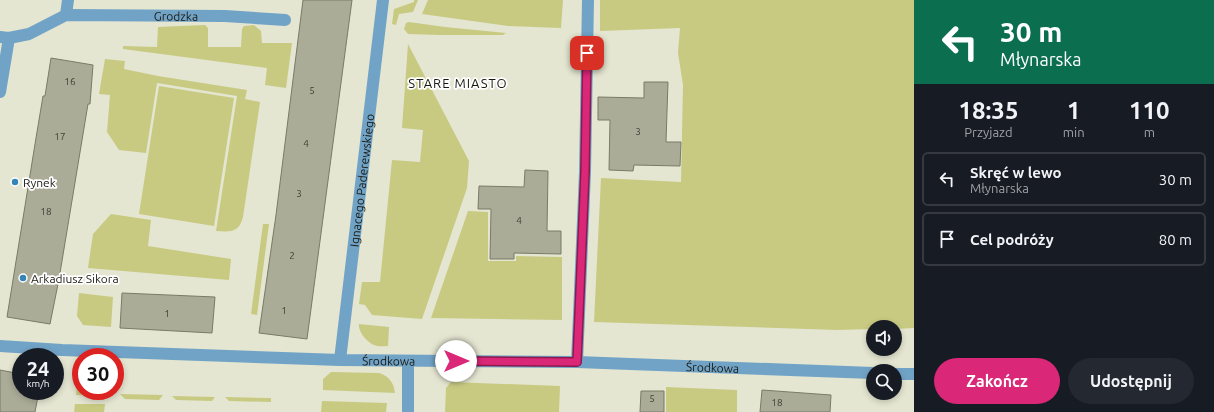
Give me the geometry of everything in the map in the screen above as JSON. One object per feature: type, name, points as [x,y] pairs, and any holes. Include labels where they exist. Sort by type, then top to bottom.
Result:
[{"type":"street","points":[[0,92],[4,38],[29,34],[66,15],[68,0]]},
{"type":"street","name":"Ignacego Paderewskiego","points":[[340,360],[383,0]]},
{"type":"street","points":[[577,362],[585,172],[588,0]]},
{"type":"street","name":"Grodzka","points":[[66,15],[225,16],[285,20]]},
{"type":"street","name":"Środkowa","points":[[0,346],[62,350],[340,360],[577,362],[866,373]]},
{"type":"street","points":[[408,361],[408,411]]},
{"type":"street","points":[[902,374],[914,374]]},
{"type":"green space","points":[[414,0],[418,0],[413,12],[399,14],[396,25],[392,24],[394,9],[414,2]]},
{"type":"green space","points":[[428,0],[563,0],[561,28],[508,26],[422,14]]},
{"type":"green space","points":[[600,0],[914,0],[914,328],[902,329],[902,320],[866,320],[866,329],[837,330],[594,322],[601,178],[681,182],[683,85],[678,53],[680,28],[600,31]]},
{"type":"green space","points":[[409,22],[506,33],[503,35],[408,34],[404,29],[406,23]]},
{"type":"green space","points":[[205,25],[208,28],[208,47],[241,47],[242,29],[244,26],[254,25],[261,31],[262,43],[292,43],[286,88],[265,85],[267,68],[123,49],[123,46],[157,47],[158,27]]},
{"type":"green space","points":[[408,44],[469,161],[467,188],[422,319],[372,315],[365,305],[359,304],[362,282],[380,282],[392,160],[420,162],[423,130],[402,128]]},
{"type":"green space","points":[[105,59],[125,61],[124,69],[247,90],[245,99],[260,102],[243,217],[236,229],[230,231],[216,231],[237,96],[157,83],[146,153],[119,150],[107,132],[110,95],[99,94]]},
{"type":"green space","points":[[159,86],[234,98],[214,226],[139,214]]},
{"type":"green space","points":[[468,211],[488,212],[488,261],[516,261],[516,256],[562,257],[562,320],[431,318]]},
{"type":"green space","points":[[111,214],[151,220],[148,246],[231,259],[229,280],[88,268],[93,234]]},
{"type":"green space","points":[[263,224],[269,224],[257,315],[251,314]]},
{"type":"green space","points":[[79,293],[113,297],[111,327],[83,325],[77,316]]},
{"type":"green space","points":[[359,324],[389,327],[388,346],[376,346],[371,344],[361,333]]},
{"type":"green space","points":[[331,372],[379,373],[386,376],[390,380],[395,393],[323,390],[323,379]]},
{"type":"green space","points":[[451,382],[560,386],[559,412],[445,412],[446,388]]},
{"type":"green space","points":[[666,387],[737,390],[737,412],[666,412]]},
{"type":"green space","points":[[124,394],[163,395],[159,400],[125,399]]},
{"type":"green space","points":[[172,396],[215,397],[212,401],[176,400]]},
{"type":"green space","points":[[225,397],[271,398],[271,402],[229,401]]},
{"type":"green space","points":[[322,401],[387,403],[386,412],[321,412]]},
{"type":"green space","points":[[75,404],[105,404],[104,412],[74,412]]},
{"type":"building","points":[[303,0],[352,0],[307,339],[259,333],[276,215]]},
{"type":"building","points":[[51,58],[93,65],[90,104],[88,104],[59,279],[50,324],[7,317],[43,96],[45,96]]},
{"type":"building","points":[[644,82],[668,82],[666,142],[681,142],[680,166],[634,165],[633,171],[609,170],[610,120],[598,120],[598,97],[644,98]]},
{"type":"building","points":[[525,170],[548,171],[547,231],[561,231],[561,254],[514,253],[514,259],[490,259],[491,209],[478,209],[479,186],[524,187]]},
{"type":"building","points":[[122,293],[215,297],[212,333],[120,328]]},
{"type":"building","points":[[0,370],[12,372],[12,400],[37,400],[35,412],[0,412]]},
{"type":"building","points":[[762,390],[831,395],[830,412],[760,412]]},
{"type":"building","points":[[641,391],[664,391],[664,412],[640,412]]},
{"type":"place","name":"Rynek","points":[[15,182]]},
{"type":"place","name":"Arkadiusz Sikora","points":[[23,278]]},
{"type":"district","name":"STARE MIASTO","points":[[458,83]]},
{"type":"route","points":[[456,361],[577,362],[585,172],[587,53]]}]
